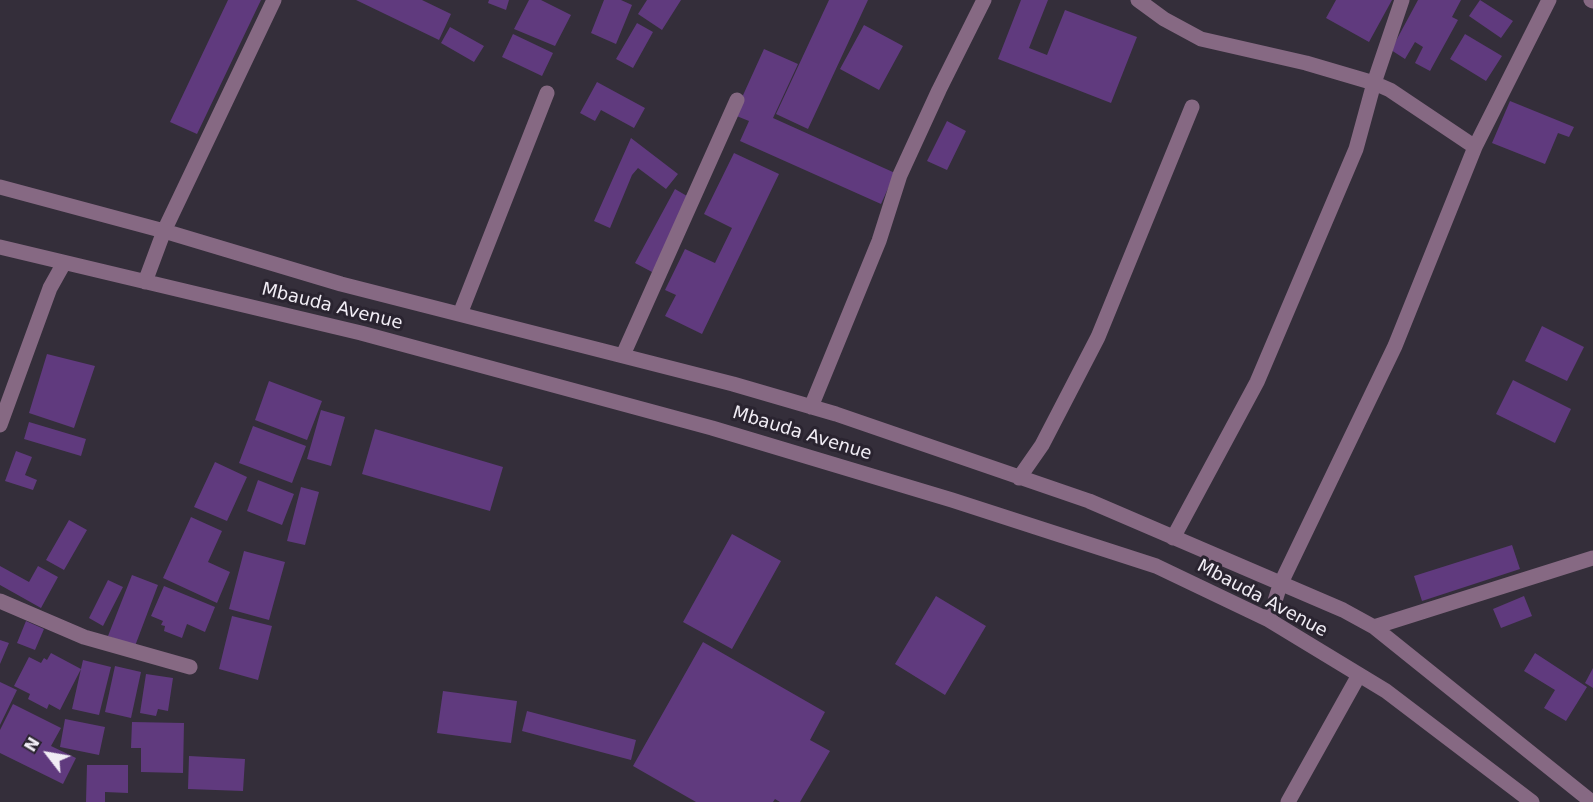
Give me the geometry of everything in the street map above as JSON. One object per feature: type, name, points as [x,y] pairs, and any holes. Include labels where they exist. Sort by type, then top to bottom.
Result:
[{"type":"street","points":[[145,282],[164,231],[274,0]]},
{"type":"street","points":[[811,407],[879,241],[900,175],[984,0]]},
{"type":"street","points":[[1138,0],[1164,19],[1201,39],[1306,63],[1374,83],[1474,147]]},
{"type":"street","points":[[1173,538],[1257,382],[1356,149],[1374,83],[1402,0]]},
{"type":"street","points":[[1269,620],[1280,585],[1395,346],[1474,147],[1549,0]]},
{"type":"street","points":[[460,314],[547,93]]},
{"type":"street","points":[[623,355],[738,100]]},
{"type":"street","points":[[1019,478],[1042,445],[1098,337],[1192,107]]},
{"type":"street","points":[[0,187],[164,231],[341,284],[623,355],[811,407],[1089,501],[1280,585],[1343,610],[1374,627],[1592,802]]},
{"type":"street","name":"Mbauda Avenue","points":[[0,247],[361,333],[712,428],[929,493],[1156,566],[1269,620],[1386,691],[1515,797],[1532,802]]},
{"type":"street","points":[[0,425],[50,288],[64,263]]},
{"type":"street","points":[[1374,627],[1593,558]]},
{"type":"street","points":[[0,601],[84,637],[190,667]]},
{"type":"street","points":[[1288,802],[1359,675]]},
{"type":"building","points":[[228,0],[261,0],[197,134],[170,122]]},
{"type":"building","points":[[356,0],[422,0],[451,14],[439,40]]},
{"type":"building","points":[[489,0],[509,0],[506,10],[488,3]]},
{"type":"building","points":[[529,0],[541,0],[571,15],[555,46],[514,29]]},
{"type":"building","points":[[604,0],[621,0],[632,5],[616,44],[591,33]]},
{"type":"building","points":[[647,0],[681,0],[662,30],[638,14]]},
{"type":"building","points":[[829,0],[868,0],[808,129],[776,114]]},
{"type":"building","points":[[1021,0],[1048,0],[1029,48],[1047,55],[1065,10],[1137,37],[1111,103],[998,59]]},
{"type":"building","points":[[1336,0],[1392,0],[1369,42],[1326,18]]},
{"type":"building","points":[[1418,0],[1461,0],[1452,17],[1458,20],[1430,71],[1415,63],[1423,47],[1415,42],[1405,59],[1391,50]]},
{"type":"building","points":[[1480,0],[1513,21],[1501,38],[1469,16]]},
{"type":"building","points":[[637,23],[653,32],[633,68],[616,59]]},
{"type":"building","points":[[864,25],[903,46],[879,90],[840,69]]},
{"type":"building","points":[[450,27],[484,46],[474,62],[441,43]]},
{"type":"building","points":[[513,34],[553,53],[542,76],[502,57]]},
{"type":"building","points":[[1465,34],[1502,56],[1486,81],[1450,59]]},
{"type":"building","points":[[764,49],[798,64],[773,118],[895,173],[881,204],[740,141],[749,121],[734,115]]},
{"type":"building","points":[[597,82],[645,108],[634,128],[601,110],[595,121],[580,113]]},
{"type":"building","points":[[1510,101],[1574,127],[1569,137],[1558,133],[1545,164],[1492,143]]},
{"type":"building","points":[[947,121],[966,131],[947,170],[927,161]]},
{"type":"building","points":[[631,138],[678,174],[666,189],[638,168],[632,175],[610,228],[594,221]]},
{"type":"building","points":[[734,153],[779,174],[702,334],[665,316],[676,295],[665,290],[685,249],[715,263],[732,228],[704,214]]},
{"type":"building","points":[[675,189],[692,199],[652,272],[635,263]]},
{"type":"building","points":[[1542,326],[1584,347],[1567,381],[1525,361]]},
{"type":"building","points":[[47,354],[95,366],[74,428],[29,413]]},
{"type":"building","points":[[1513,380],[1571,409],[1555,443],[1496,414]]},
{"type":"building","points":[[269,381],[322,401],[307,440],[255,420]]},
{"type":"building","points":[[321,410],[345,417],[331,466],[307,459]]},
{"type":"building","points":[[29,422],[86,439],[81,456],[24,439]]},
{"type":"building","points":[[253,426],[306,446],[292,483],[239,463]]},
{"type":"building","points":[[375,429],[503,467],[490,511],[362,474]]},
{"type":"building","points":[[16,451],[32,457],[25,475],[37,480],[33,490],[5,481]]},
{"type":"building","points":[[215,462],[247,477],[227,521],[194,507]]},
{"type":"building","points":[[258,480],[294,494],[282,525],[247,511]]},
{"type":"building","points":[[301,487],[319,492],[305,545],[287,541]]},
{"type":"building","points":[[191,517],[222,531],[208,562],[230,572],[217,603],[163,578]]},
{"type":"building","points":[[69,520],[87,530],[64,570],[46,560]]},
{"type":"building","points":[[732,534],[781,561],[732,649],[683,622]]},
{"type":"building","points":[[1512,545],[1520,569],[1422,601],[1414,576]]},
{"type":"building","points":[[244,551],[285,562],[269,620],[229,609]]},
{"type":"building","points":[[0,566],[29,582],[38,566],[58,577],[41,608],[0,585]]},
{"type":"building","points":[[132,575],[158,585],[135,646],[108,636]]},
{"type":"building","points":[[108,580],[123,587],[103,626],[89,618]]},
{"type":"building","points":[[164,586],[215,607],[205,632],[187,624],[182,638],[164,631],[165,626],[161,625],[163,621],[151,616]]},
{"type":"building","points":[[936,596],[986,626],[945,695],[895,664]]},
{"type":"building","points":[[1524,596],[1532,616],[1501,628],[1493,609]]},
{"type":"building","points":[[232,616],[272,626],[258,680],[219,669]]},
{"type":"building","points":[[26,621],[44,629],[35,650],[17,643]]},
{"type":"building","points":[[0,640],[9,643],[0,664]]},
{"type":"building","points":[[703,642],[825,712],[810,740],[830,751],[800,802],[780,802],[775,799],[773,802],[696,802],[633,766]]},
{"type":"building","points":[[51,653],[81,669],[60,710],[49,704],[47,709],[28,699],[30,694],[14,686],[29,657],[41,663],[44,658],[47,660]]},
{"type":"building","points":[[1535,653],[1587,687],[1566,721],[1544,708],[1555,690],[1524,671]]},
{"type":"building","points":[[83,660],[111,667],[99,715],[72,709]]},
{"type":"building","points":[[115,666],[141,672],[131,718],[105,712]]},
{"type":"building","points":[[1593,668],[1593,688],[1585,683]]},
{"type":"building","points":[[146,674],[173,678],[168,711],[158,709],[156,716],[140,713]]},
{"type":"building","points":[[0,682],[17,690],[0,725]]},
{"type":"building","points":[[443,691],[517,701],[511,743],[437,733]]},
{"type":"building","points":[[13,704],[61,728],[51,746],[76,758],[63,784],[0,753],[0,730]]},
{"type":"building","points":[[527,711],[636,740],[631,760],[522,731]]},
{"type":"building","points":[[65,719],[105,727],[99,755],[60,747]]},
{"type":"building","points":[[132,722],[184,723],[183,773],[141,772],[141,748],[131,748]]},
{"type":"building","points":[[189,756],[245,759],[243,791],[188,789]]},
{"type":"building","points":[[87,765],[128,765],[128,793],[105,792],[105,802],[86,802]]}]
